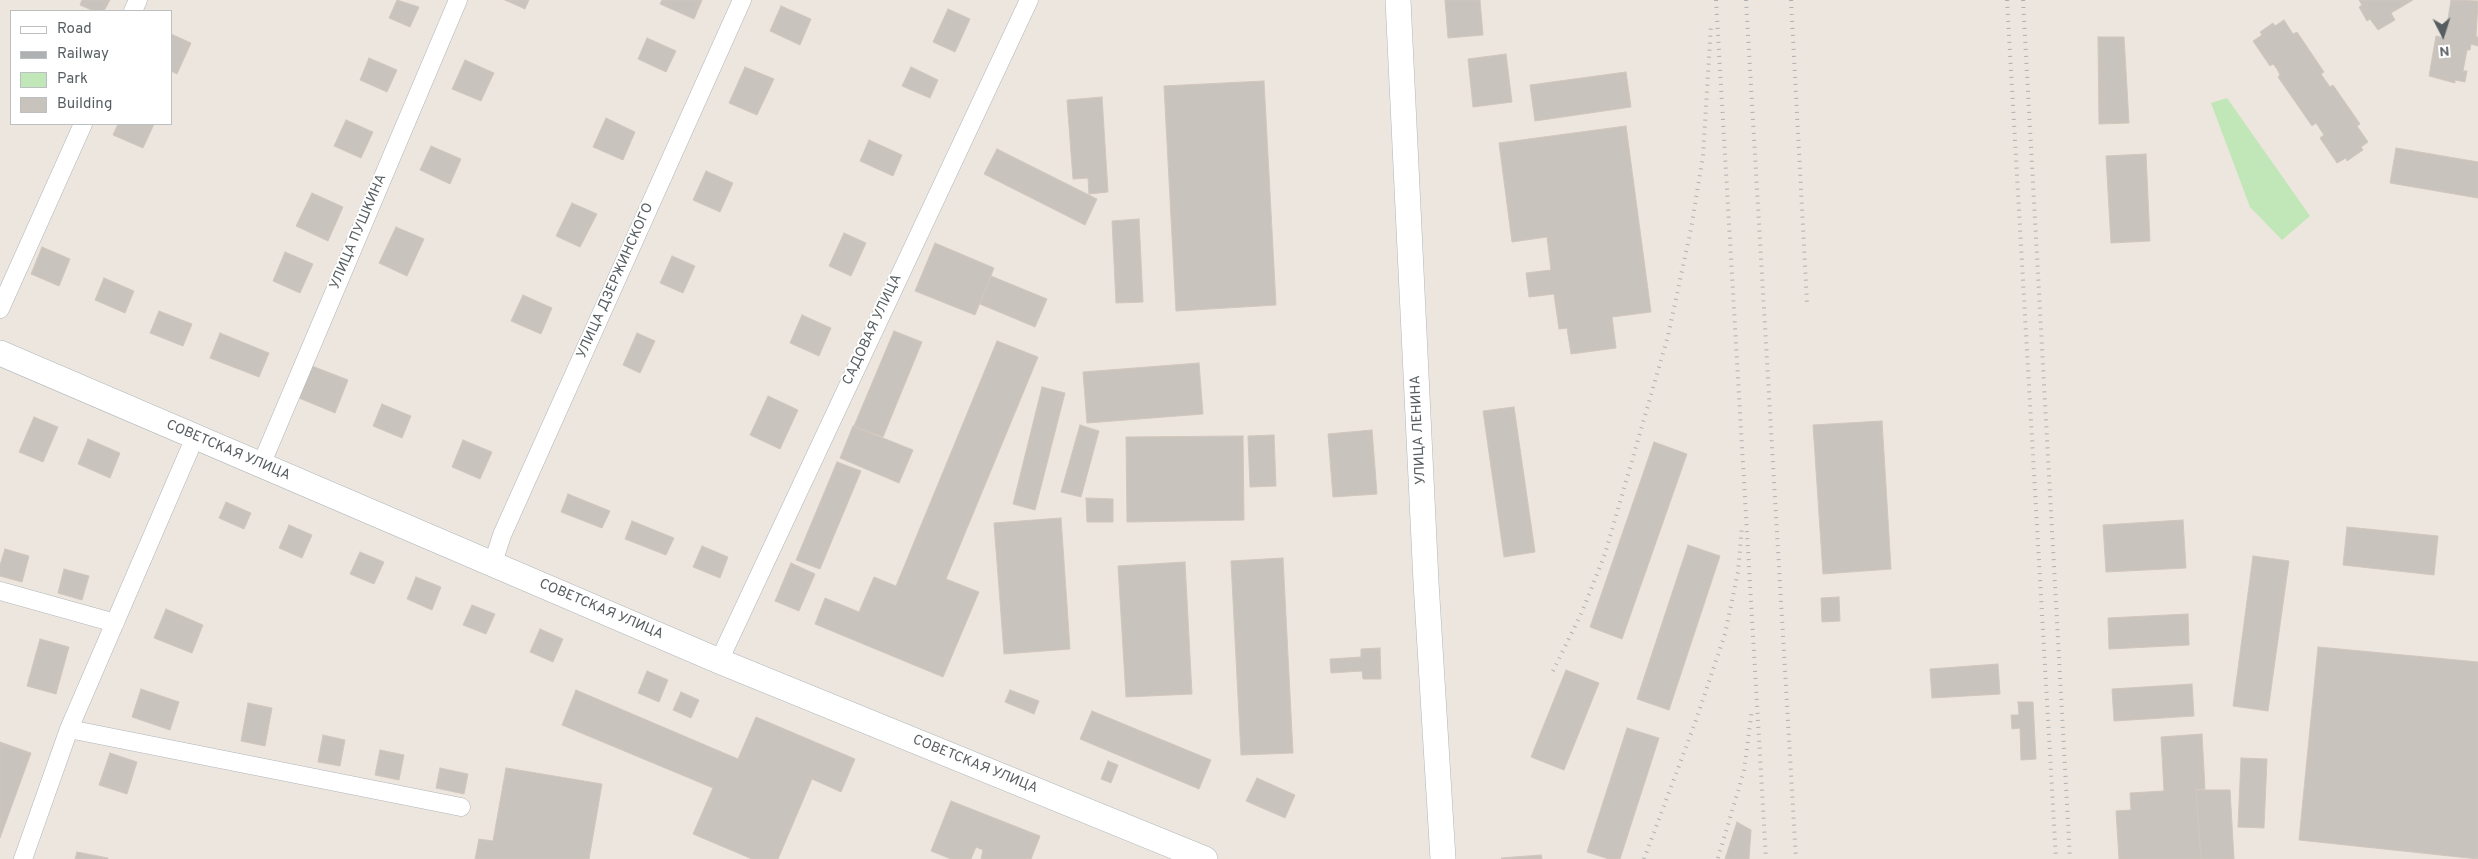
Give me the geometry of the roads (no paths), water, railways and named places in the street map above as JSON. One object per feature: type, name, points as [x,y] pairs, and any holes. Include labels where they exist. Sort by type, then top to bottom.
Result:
[{"type":"street","name":"УЛИЦА ПУШКИНА","points":[[261,464],[458,0]]},
{"type":"street","name":"УЛИЦА ДЗЕРЖИНСКОГО","points":[[493,563],[502,535],[742,0]]},
{"type":"street","name":"САДОВАЯ УЛИЦА","points":[[719,660],[1029,0]]},
{"type":"street","name":"УЛИЦА ЛЕНИНА","points":[[1398,0],[1426,582],[1442,859]]},
{"type":"street","points":[[0,309],[83,125]]},
{"type":"street","name":"СОВЕТСКАЯ УЛИЦА","points":[[0,353],[719,660],[1205,859]]},
{"type":"street","points":[[23,859],[69,729],[187,461],[195,436]]},
{"type":"street","points":[[0,591],[115,622]]},
{"type":"street","points":[[69,729],[461,807]]},
{"type":"railway","points":[[1716,0],[1766,859]]},
{"type":"railway","points":[[1746,0],[1796,859]]},
{"type":"railway","points":[[1791,0],[1807,303]]},
{"type":"railway","points":[[2007,0],[2056,859]]},
{"type":"railway","points":[[2023,0],[2070,859]]},
{"type":"railway","points":[[1553,671],[1582,612],[1605,554],[1668,336],[1691,229],[1703,156],[1711,25]]},
{"type":"railway","points":[[1644,859],[1695,723],[1725,634],[1738,572],[1742,526]]},
{"type":"railway","points":[[1718,858],[1744,771],[1752,709]]}]
